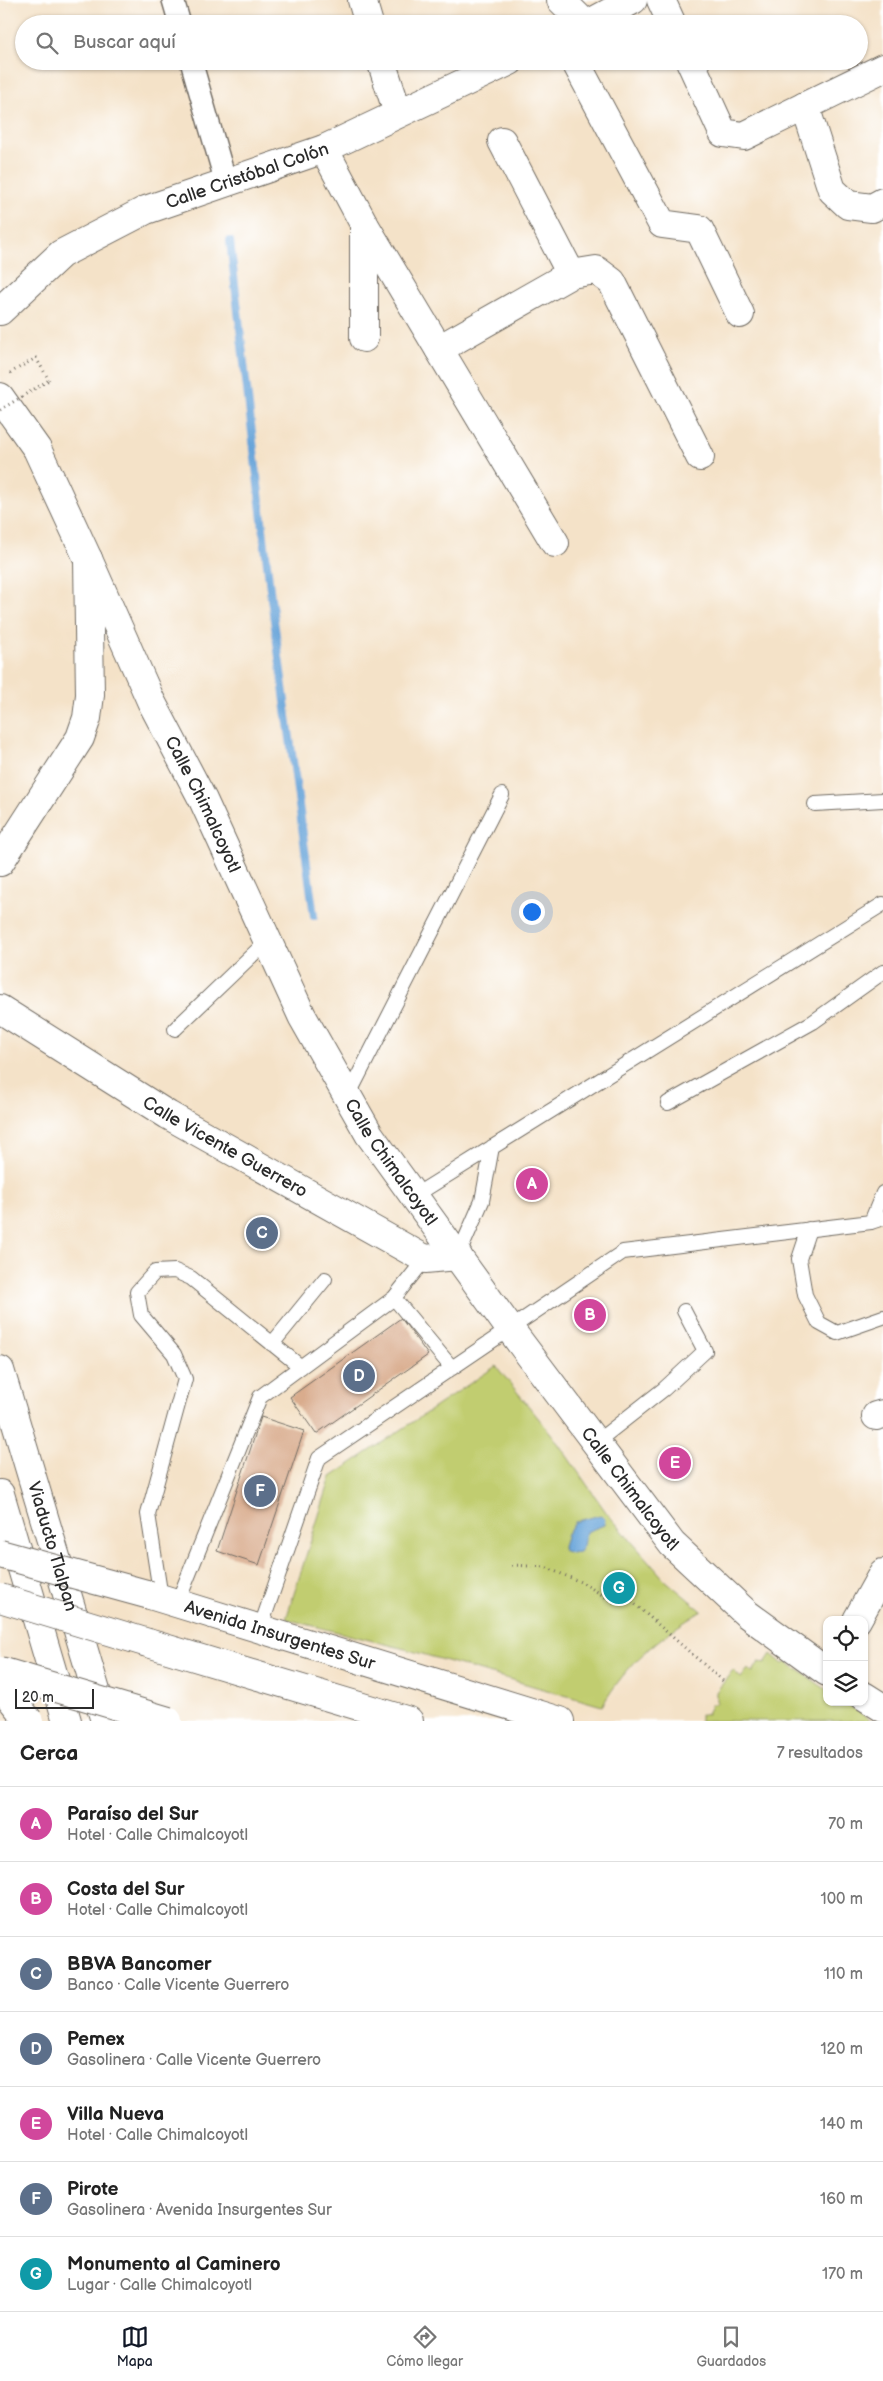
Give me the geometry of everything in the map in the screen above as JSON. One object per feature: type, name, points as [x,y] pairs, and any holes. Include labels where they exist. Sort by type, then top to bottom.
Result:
[{"type":"main road","points":[[362,0],[366,15]]},
{"type":"main road","points":[[561,0],[577,15]]},
{"type":"main road","points":[[604,15],[633,0]]},
{"type":"main road","points":[[661,0],[668,15]]},
{"type":"main road","points":[[694,70],[723,133],[744,136],[883,68]]},
{"type":"main road","points":[[385,70],[398,113]]},
{"type":"main road","name":"Calle Cristóbal Colón","points":[[0,311],[62,254],[146,210],[324,149],[491,70]]},
{"type":"main road","points":[[581,70],[662,224],[699,229],[740,314]]},
{"type":"main road","points":[[805,106],[832,190],[848,205],[872,208],[883,202]]},
{"type":"main road","points":[[502,140],[572,274]]},
{"type":"main road","points":[[324,149],[364,224],[555,543]]},
{"type":"main road","points":[[364,224],[364,338]]},
{"type":"main road","points":[[439,349],[572,274],[596,270],[612,282],[700,457]]},
{"type":"main road","name":"Calle Chimalcoyotl","points":[[4,386],[37,448],[151,701],[203,800],[302,1016],[369,1134],[510,1329],[672,1544],[746,1614],[823,1669]]},
{"type":"main road","points":[[0,862],[80,738],[87,718],[90,695],[88,559]]},
{"type":"main road","name":"Calle Vicente Guerrero","points":[[0,1010],[168,1114],[425,1259]]},
{"type":"main road","points":[[425,1259],[458,1256]]},
{"type":"main road","name":"Viaducto Tlalpan","points":[[0,1370],[105,1721]]},
{"type":"main road","points":[[0,1494],[67,1721]]},
{"type":"main road","name":"Avenida Insurgentes Sur","points":[[0,1554],[163,1599],[560,1721]]},
{"type":"main road","points":[[859,1616],[883,1572]]},
{"type":"main road","points":[[0,1598],[409,1721]]},
{"type":"main road","points":[[0,1671],[168,1721]]},
{"type":"main road","points":[[0,1685],[29,1721]]},
{"type":"main road","points":[[868,1699],[883,1708]]},
{"type":"main road","points":[[0,1705],[54,1721]]},
{"type":"street","points":[[173,0],[177,15]]},
{"type":"street","points":[[194,70],[226,183]]},
{"type":"lane","points":[[348,1096],[502,795]]},
{"type":"lane","points":[[815,804],[883,800]]},
{"type":"lane","points":[[414,1196],[883,904]]},
{"type":"lane","points":[[175,1029],[267,941]]},
{"type":"lane","points":[[668,1103],[813,1022],[883,972]]},
{"type":"lane","points":[[458,1256],[482,1201],[492,1147]]},
{"type":"lane","points":[[260,1629],[319,1458],[623,1252],[877,1220],[883,1193]]},
{"type":"lane","points":[[809,1229],[800,1259],[805,1295],[819,1323],[837,1333],[883,1316]]},
{"type":"lane","points":[[163,1599],[260,1397],[394,1298],[425,1259]]},
{"type":"lane","points":[[163,1599],[148,1514],[185,1379],[174,1354],[141,1316],[137,1292],[156,1272],[175,1271],[191,1278],[301,1367]]},
{"type":"lane","points":[[272,1344],[325,1279]]},
{"type":"lane","points":[[394,1298],[452,1368]]},
{"type":"lane","points":[[595,1443],[664,1389],[705,1351],[684,1310]]},
{"type":"path","points":[[0,410],[50,380],[36,358],[4,386]]},
{"type":"path","points":[[512,1564],[545,1567],[583,1583],[615,1603],[629,1599],[724,1682]]},
{"type":"green space","points":[[496,1366],[553,1436],[606,1512],[665,1580],[702,1611],[658,1641],[634,1663],[612,1690],[602,1706],[405,1649],[286,1619],[331,1477]]},
{"type":"green space","points":[[771,1654],[783,1664],[787,1662],[823,1687],[823,1706],[850,1706],[872,1721],[700,1721],[700,1714],[707,1715],[711,1705],[716,1703],[716,1692],[733,1670],[741,1678],[748,1669],[753,1672],[759,1662],[765,1663]]},
{"type":"water","points":[[600,1515],[605,1519],[604,1525],[586,1532],[583,1546],[579,1552],[571,1553],[562,1550],[567,1534],[575,1522]]},
{"type":"building","points":[[401,1318],[428,1355],[316,1434],[290,1397]]},
{"type":"building","points":[[261,1417],[304,1431],[259,1565],[217,1551]]},
{"type":"waterway","points":[[230,241],[271,598],[314,916]]},
{"type":"place","name":"Paraíso del Sur","points":[[532,1184]]},
{"type":"place","name":"BBVA Bancomer","points":[[262,1233]]},
{"type":"place","name":"Costa del Sur","points":[[590,1315]]},
{"type":"place","name":"Pemex","points":[[359,1376]]},
{"type":"place","name":"Villa Nueva","points":[[675,1463]]},
{"type":"place","name":"Pirote","points":[[260,1491]]},
{"type":"place","name":"Monumento al Caminero","points":[[619,1588]]}]
